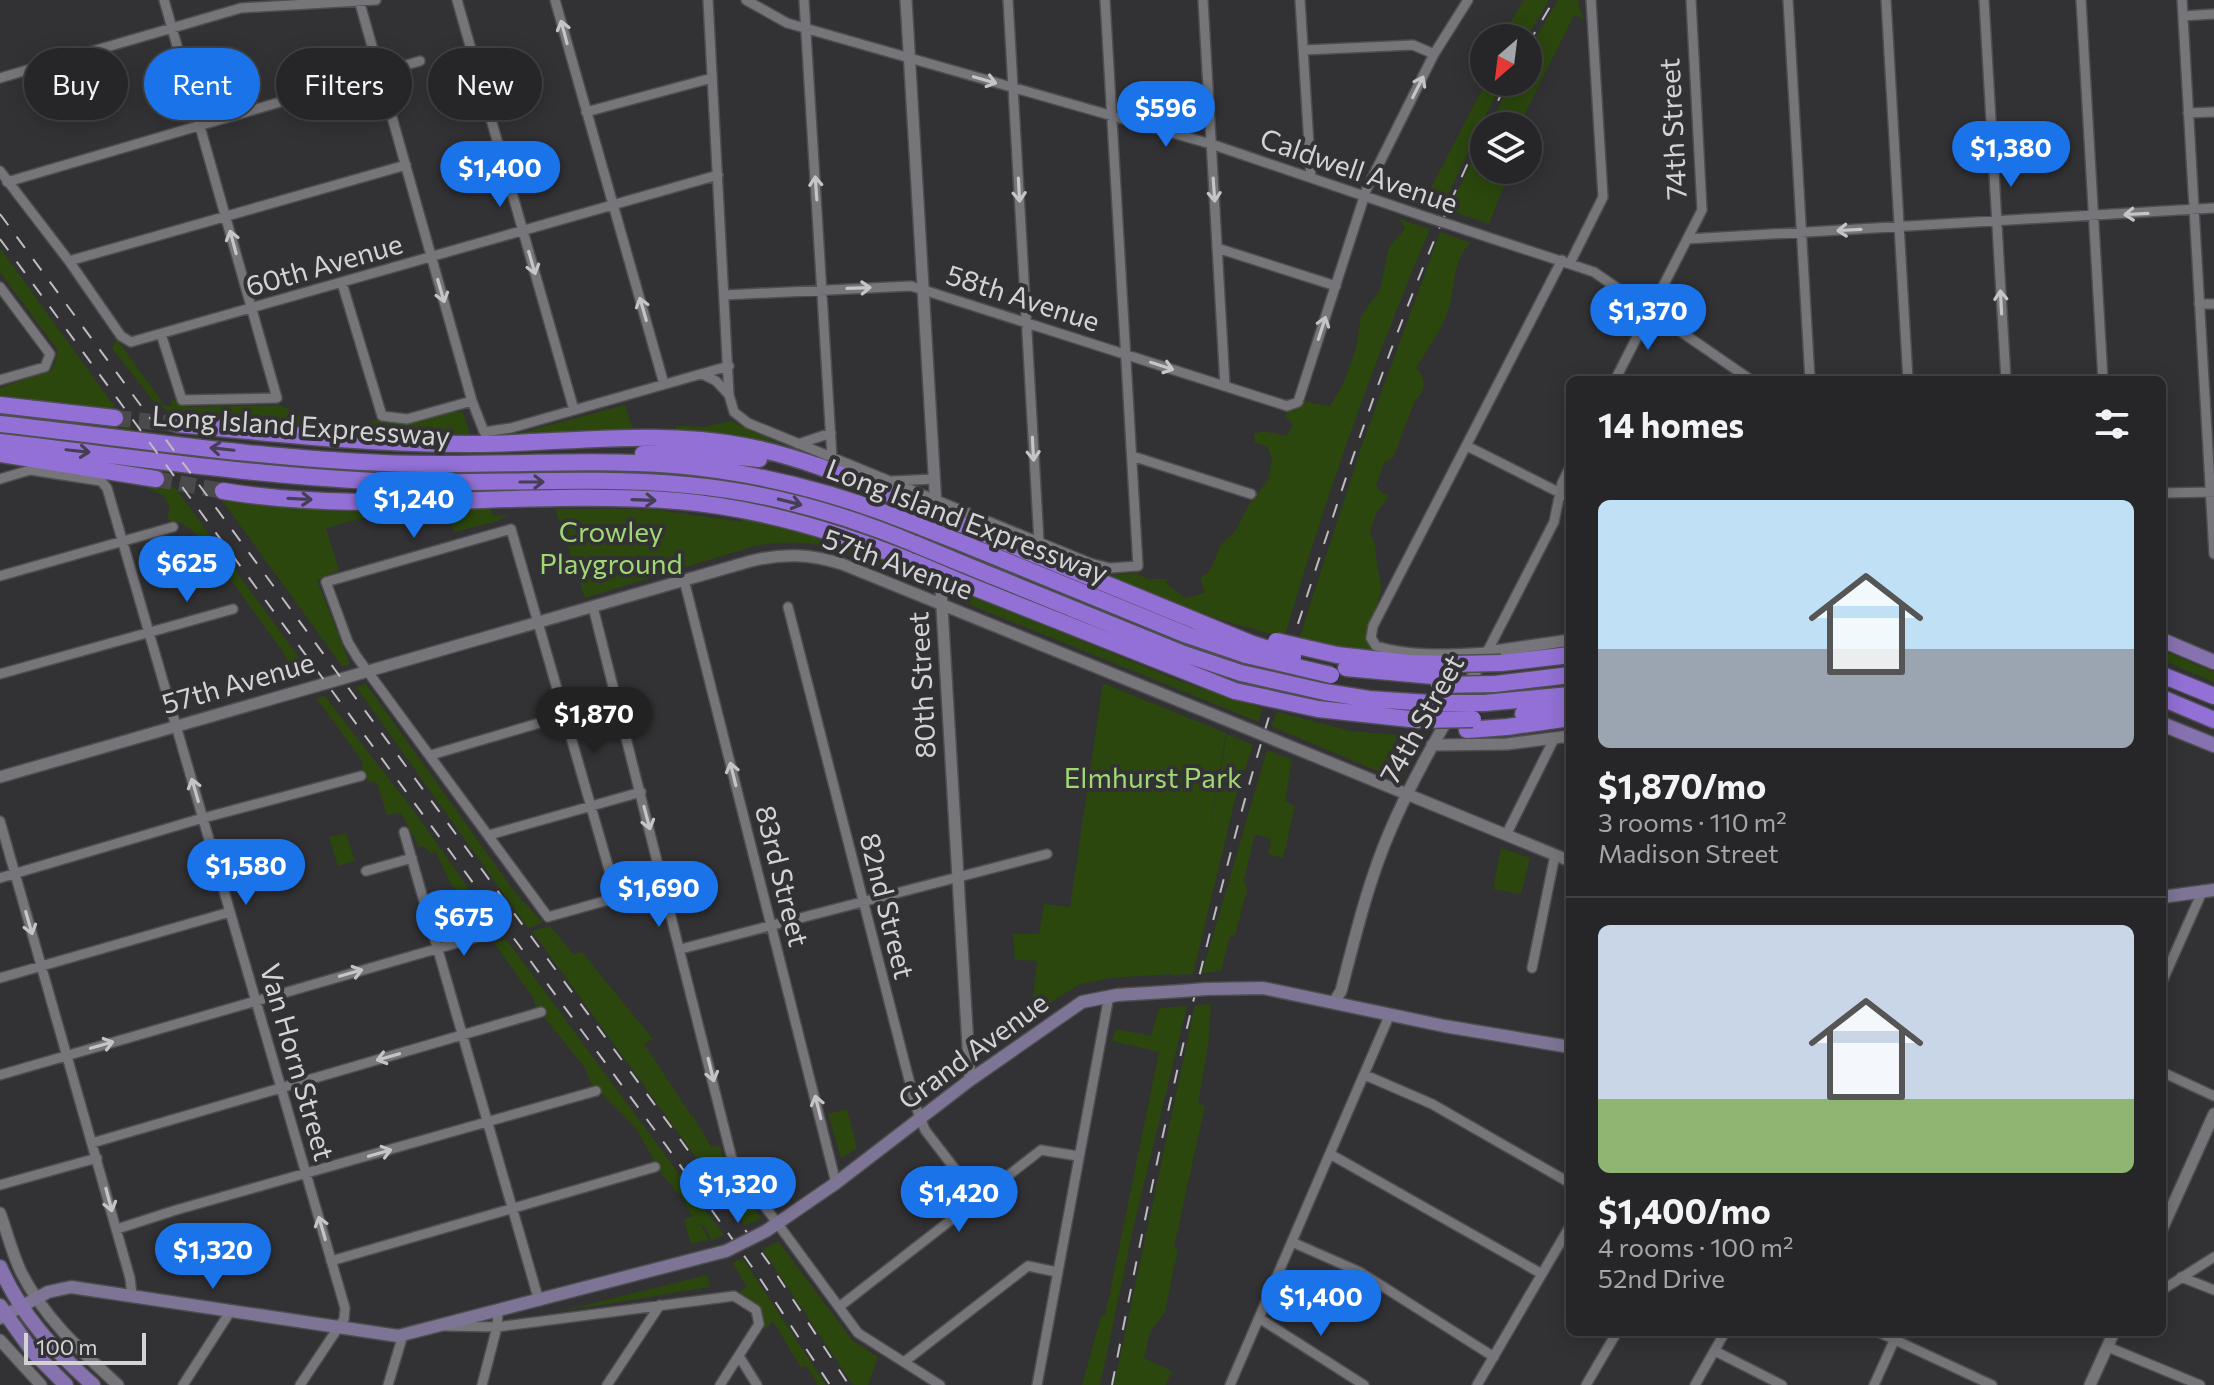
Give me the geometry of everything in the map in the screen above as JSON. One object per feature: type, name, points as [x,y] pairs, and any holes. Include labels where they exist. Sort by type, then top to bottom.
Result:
[{"type":"highway","points":[[0,404],[115,418]]},
{"type":"highway","name":"Long Island Expressway","points":[[0,424],[355,462],[641,464],[733,472],[821,491],[914,524],[1173,630],[1250,644]]},
{"type":"highway","points":[[176,424],[322,438],[417,443],[685,439],[760,450],[804,461],[912,503],[1250,644],[1334,665],[1378,681],[1445,675],[1501,663],[1566,655]]},
{"type":"highway","name":"Long Island Expressway","points":[[0,442],[344,479],[434,483],[628,482],[688,485],[747,493],[862,523],[1181,653],[1241,673],[1325,692],[1384,700],[1484,703],[1566,695]]},
{"type":"highway","points":[[551,464],[609,453],[710,454],[769,461],[839,475]]},
{"type":"highway","points":[[0,454],[156,479]]},
{"type":"highway","points":[[0,460],[55,463]]},
{"type":"highway","points":[[223,491],[319,500],[639,499],[736,508],[806,524],[853,539],[1235,691],[1317,713],[1418,725],[1566,718]]},
{"type":"highway","points":[[1334,665],[1408,663],[1445,675],[1500,682],[1566,675]]},
{"type":"highway","points":[[2166,677],[2214,696]]},
{"type":"highway","points":[[2166,700],[2214,720]]},
{"type":"highway","points":[[1470,725],[1566,707]]},
{"type":"main road","points":[[2166,642],[2214,662]]},
{"type":"main road","points":[[2166,726],[2214,745]]},
{"type":"main road","points":[[2166,896],[2210,888]]},
{"type":"main road","name":"Grand Avenue","points":[[2,1313],[57,1289],[71,1287],[389,1336],[403,1335],[726,1251],[779,1224],[970,1080],[1073,1007],[1092,998],[1263,988],[1516,1040],[1566,1046]]},
{"type":"main road","points":[[0,1267],[21,1306],[48,1342],[93,1385]]},
{"type":"main road","points":[[2,1313],[33,1352],[66,1385]]},
{"type":"street","points":[[161,334],[182,400],[277,398],[164,0]]},
{"type":"street","points":[[359,0],[373,48]]},
{"type":"street","points":[[0,78],[241,8],[376,0]]},
{"type":"street","points":[[457,0],[574,410]]},
{"type":"street","points":[[555,0],[664,384]]},
{"type":"street","points":[[708,0],[729,395],[734,412],[748,423],[798,444],[1101,566],[1138,566],[1105,0]]},
{"type":"street","name":"Caldwell Avenue","points":[[746,0],[787,23],[1211,144],[1566,262],[1609,280],[1745,376]]},
{"type":"street","points":[[804,0],[832,458]]},
{"type":"street","name":"80th Street","points":[[906,0],[970,1080]]},
{"type":"street","points":[[1008,0],[1039,542]]},
{"type":"street","points":[[1203,0],[1225,386]]},
{"type":"street","points":[[1300,0],[1311,177]]},
{"type":"street","points":[[1217,248],[1336,286],[1365,196],[1434,54],[1468,0]]},
{"type":"street","points":[[1566,641],[1487,652],[1434,654],[1396,652],[1376,646],[1371,638],[1373,626],[1467,446],[1603,197],[1591,0]]},
{"type":"street","name":"74th Street","points":[[1617,376],[1702,210],[1691,0]]},
{"type":"street","points":[[1788,0],[1810,376]]},
{"type":"street","points":[[1886,0],[1908,376]]},
{"type":"street","points":[[1984,0],[2006,376]]},
{"type":"street","points":[[2081,0],[2103,376]]},
{"type":"street","points":[[2182,0],[2199,304],[2209,396],[2214,554]]},
{"type":"street","points":[[2183,16],[2214,14]]},
{"type":"street","points":[[1304,50],[1413,45],[1434,54]]},
{"type":"street","points":[[412,63],[420,61]]},
{"type":"street","points":[[586,112],[712,78]]},
{"type":"street","points":[[7,182],[276,103]]},
{"type":"street","points":[[2188,113],[2214,112]]},
{"type":"street","points":[[393,120],[472,401],[484,432],[511,428],[729,366]]},
{"type":"street","points":[[0,171],[69,261],[406,165]]},
{"type":"street","name":"60th Avenue","points":[[69,261],[121,336],[127,341],[135,341],[718,175]]},
{"type":"street","points":[[1687,239],[2214,208]]},
{"type":"street","points":[[342,283],[382,416],[407,419],[472,401]]},
{"type":"street","name":"58th Avenue","points":[[725,295],[911,286],[1287,406],[1298,402],[1336,286]]},
{"type":"street","points":[[0,287],[50,354],[45,367],[0,380]]},
{"type":"street","points":[[2199,304],[2214,304]]},
{"type":"street","points":[[702,374],[716,381],[729,395]]},
{"type":"street","points":[[798,444],[831,433]]},
{"type":"street","points":[[1467,446],[1566,496]]},
{"type":"street","points":[[1132,456],[1251,494]]},
{"type":"street","name":"Van Horn Street","points":[[0,479],[30,470],[105,484],[124,540],[331,1261],[345,1313],[337,1328]]},
{"type":"street","name":"74th Street","points":[[1334,1002],[1341,991],[1370,886],[1389,834],[1432,745],[1487,652],[1554,522],[1559,493],[1566,476]]},
{"type":"street","points":[[891,481],[934,479]]},
{"type":"street","points":[[2166,493],[2212,492]]},
{"type":"street","points":[[0,576],[173,527]]},
{"type":"street","points":[[617,897],[511,529],[326,582],[348,642],[548,917],[665,884]]},
{"type":"street","name":"57th Avenue","points":[[0,777],[769,556],[809,555],[842,564],[1566,859]]},
{"type":"street","name":"83rd Street","points":[[684,580],[836,1183]]},
{"type":"street","points":[[593,607],[733,1163],[858,1333],[940,1385]]},
{"type":"street","name":"82nd Street","points":[[788,607],[920,1119],[925,1130],[978,1199]]},
{"type":"street","points":[[0,674],[233,609]]},
{"type":"street","points":[[431,755],[617,700]]},
{"type":"street","points":[[1432,745],[1507,744],[1566,737]]},
{"type":"street","points":[[1506,835],[1554,739]]},
{"type":"street","points":[[0,878],[203,818],[361,776]]},
{"type":"street","points":[[489,835],[641,792]]},
{"type":"street","points":[[0,821],[117,1229],[132,1295]]},
{"type":"street","points":[[404,832],[539,1301]]},
{"type":"street","points":[[681,949],[1047,854]]},
{"type":"street","points":[[1532,968],[1555,855]]},
{"type":"street","points":[[366,871],[412,858]]},
{"type":"street","points":[[2166,974],[2210,888]]},
{"type":"street","points":[[0,978],[230,912]]},
{"type":"street","points":[[0,1075],[481,936]]},
{"type":"street","points":[[1037,1385],[1109,996]]},
{"type":"street","points":[[92,1143],[541,1012]]},
{"type":"street","points":[[1230,1385],[1390,1014]]},
{"type":"street","points":[[2166,1074],[2214,1096]]},
{"type":"street","points":[[1365,1075],[1432,1104],[1566,1181]]},
{"type":"street","points":[[117,1229],[596,1091]]},
{"type":"street","points":[[2166,1220],[2214,1114]]},
{"type":"street","points":[[839,1307],[1041,1150],[1078,1156]]},
{"type":"street","points":[[1330,1154],[1542,1274]]},
{"type":"street","points":[[0,1185],[97,1158]]},
{"type":"street","points":[[331,1261],[655,1167]]},
{"type":"street","points":[[0,1213],[20,1270],[37,1298],[68,1339],[118,1385]]},
{"type":"street","points":[[1477,1385],[1566,1233]]},
{"type":"street","points":[[1292,1242],[1360,1272],[1494,1357]]},
{"type":"street","points":[[2166,1287],[2214,1257]]},
{"type":"street","points":[[904,1362],[1028,1266],[1057,1272]]},
{"type":"street","points":[[2181,1277],[2214,1290]]},
{"type":"street","name":"Grand Avenue","points":[[441,1326],[497,1327],[734,1296],[756,1310],[759,1324],[739,1356]]},
{"type":"street","points":[[607,1385],[660,1305]]},
{"type":"street","points":[[482,1385],[497,1327],[498,1311]]},
{"type":"street","points":[[183,1385],[230,1312]]},
{"type":"street","points":[[1259,1318],[1364,1385]]},
{"type":"street","points":[[300,1385],[337,1328]]},
{"type":"street","points":[[388,1385],[403,1335]]},
{"type":"street","points":[[1586,1385],[1615,1336]]},
{"type":"street","points":[[1695,1385],[1723,1336]]},
{"type":"street","points":[[1874,1385],[1896,1336],[1992,1385]]},
{"type":"street","points":[[2090,1385],[2109,1337],[2200,1385]]},
{"type":"street","points":[[0,1340],[41,1385]]},
{"type":"street","points":[[1715,1351],[1776,1383]]},
{"type":"street","points":[[720,1385],[739,1356],[757,1385]]},
{"type":"green space","points":[[1524,0],[1549,0],[1534,24],[1509,24]]},
{"type":"green space","points":[[1558,0],[1579,0],[1584,19],[1574,15],[1542,80],[1542,27]]},
{"type":"green space","points":[[1479,96],[1495,96],[1488,112],[1470,112]]},
{"type":"green space","points":[[1504,96],[1534,96],[1526,112],[1496,112]]},
{"type":"green space","points":[[1470,113],[1470,149],[1442,207],[1424,201]]},
{"type":"green space","points":[[1470,165],[1470,184],[1505,184],[1489,224],[1449,210]]},
{"type":"green space","points":[[1399,219],[1430,229],[1351,432],[1284,638],[1195,612],[1090,570],[1113,575],[1137,573],[1148,579],[1172,579],[1165,582],[1185,598],[1205,593],[1200,578],[1210,571],[1221,544],[1234,533],[1251,501],[1268,480],[1272,458],[1267,446],[1255,443],[1254,434],[1263,431],[1287,436],[1293,424],[1285,416],[1294,404],[1302,401],[1330,406],[1343,384],[1356,349],[1361,316],[1380,290],[1389,247],[1405,229]]},
{"type":"green space","points":[[1440,232],[1471,243],[1460,258],[1445,319],[1416,368],[1422,376],[1423,389],[1415,401],[1393,458],[1384,463],[1376,485],[1387,495],[1387,499],[1376,513],[1370,533],[1375,544],[1381,585],[1370,629],[1375,655],[1298,642],[1361,448]]},
{"type":"green space","points":[[0,248],[133,432],[114,426],[101,411],[0,395],[0,388],[51,370],[57,349],[0,272]]},
{"type":"green space","points":[[117,339],[165,406],[172,406],[171,399],[189,407],[279,405],[304,416],[303,427],[178,415],[177,418],[153,401],[112,348]]},
{"type":"green space","points":[[625,405],[634,433],[508,436]]},
{"type":"green space","points":[[451,412],[463,412],[470,435],[331,430],[334,425],[358,428],[374,420],[408,424]]},
{"type":"green space","points":[[731,421],[789,448],[757,440],[676,429],[676,426],[704,427]]},
{"type":"green space","points":[[158,469],[176,489],[312,675],[297,678],[282,651],[221,566],[211,560],[199,538],[185,525],[167,519],[170,508],[163,495],[145,487],[155,487]]},
{"type":"green space","points":[[221,499],[305,508],[400,508],[326,528],[339,570],[317,580],[350,664],[342,666]]},
{"type":"green space","points":[[447,508],[490,508],[493,516],[510,515],[454,532]]},
{"type":"green space","name":"Crowley Playground","points":[[555,509],[651,509],[742,522],[741,518],[857,550],[925,576],[925,582],[843,551],[813,544],[783,543],[751,547],[585,598]]},
{"type":"green space","points":[[956,589],[1182,682],[1262,708],[1259,722],[956,599]]},
{"type":"green space","points":[[2166,652],[2214,672],[2214,682],[2166,662]]},
{"type":"green space","name":"Elmhurst Park","points":[[1103,683],[1226,733],[1206,851],[1227,734],[1253,745],[1236,796],[1193,974],[1172,975],[1172,972],[1080,984],[1031,1015],[1037,961],[1015,960],[1013,934],[1039,934],[1044,904],[1070,907]]},
{"type":"green space","points":[[366,684],[517,895],[543,923],[528,928],[356,687]]},
{"type":"green space","points":[[325,696],[419,818],[502,936],[491,939],[482,928],[473,928],[462,894],[451,885],[436,852],[430,853],[424,846],[419,847],[401,813],[387,815],[377,783],[367,781],[361,766],[363,762],[316,698]]},
{"type":"green space","points":[[1277,712],[1351,731],[1422,737],[1403,775],[1387,775],[1271,726]]},
{"type":"green space","points":[[1267,750],[1292,760],[1285,801],[1295,806],[1283,858],[1268,854],[1271,839],[1255,834],[1244,880],[1247,890],[1235,935],[1230,936],[1221,971],[1202,973]]},
{"type":"green space","points":[[346,833],[355,861],[338,866],[329,837]]},
{"type":"green space","points":[[1501,848],[1530,858],[1521,894],[1493,889]]},
{"type":"green space","points":[[550,926],[573,954],[582,952],[653,1039],[644,1044],[711,1147],[720,1146],[727,1171],[762,1219],[745,1225],[532,931]]},
{"type":"green space","points":[[506,939],[724,1235],[711,1241],[707,1230],[699,1222],[709,1240],[691,1244],[684,1219],[693,1216],[686,1208],[686,1202],[662,1175],[635,1127],[591,1083],[585,1068],[536,1007],[534,999],[494,943]]},
{"type":"green space","points":[[1211,1004],[1208,1046],[1198,1103],[1205,1106],[1174,1247],[1178,1249],[1165,1312],[1150,1332],[1144,1358],[1172,1371],[1166,1385],[1114,1385],[1195,1005]]},
{"type":"green space","points":[[1187,1006],[1134,1225],[1100,1385],[1082,1385],[1101,1316],[1105,1316],[1159,1052],[1112,1041],[1116,1029],[1151,1036],[1159,1008]]},
{"type":"green space","points":[[847,1109],[857,1148],[841,1158],[828,1114]]},
{"type":"green space","points":[[778,1241],[852,1340],[878,1357],[868,1385],[853,1385],[763,1250]]},
{"type":"green space","points":[[743,1259],[826,1385],[818,1385],[806,1365],[801,1368],[773,1321],[765,1330],[757,1308],[739,1292],[747,1287],[732,1262]]},
{"type":"green space","points":[[707,1275],[710,1287],[557,1312]]},
{"type":"tunnel","points":[[115,418],[176,424]]},
{"type":"tunnel","points":[[156,479],[223,491]]},
{"type":"railway","points":[[1540,24],[1554,0]]},
{"type":"railway","points":[[1493,112],[1500,96]]},
{"type":"railway","points":[[1112,1385],[1180,1058],[1211,928],[1262,740],[1380,380],[1439,228],[1470,159]]},
{"type":"railway","points":[[0,214],[677,1135],[771,1266],[849,1385]]},
{"type":"railway","points":[[0,239],[665,1144],[757,1274],[830,1385]]}]
